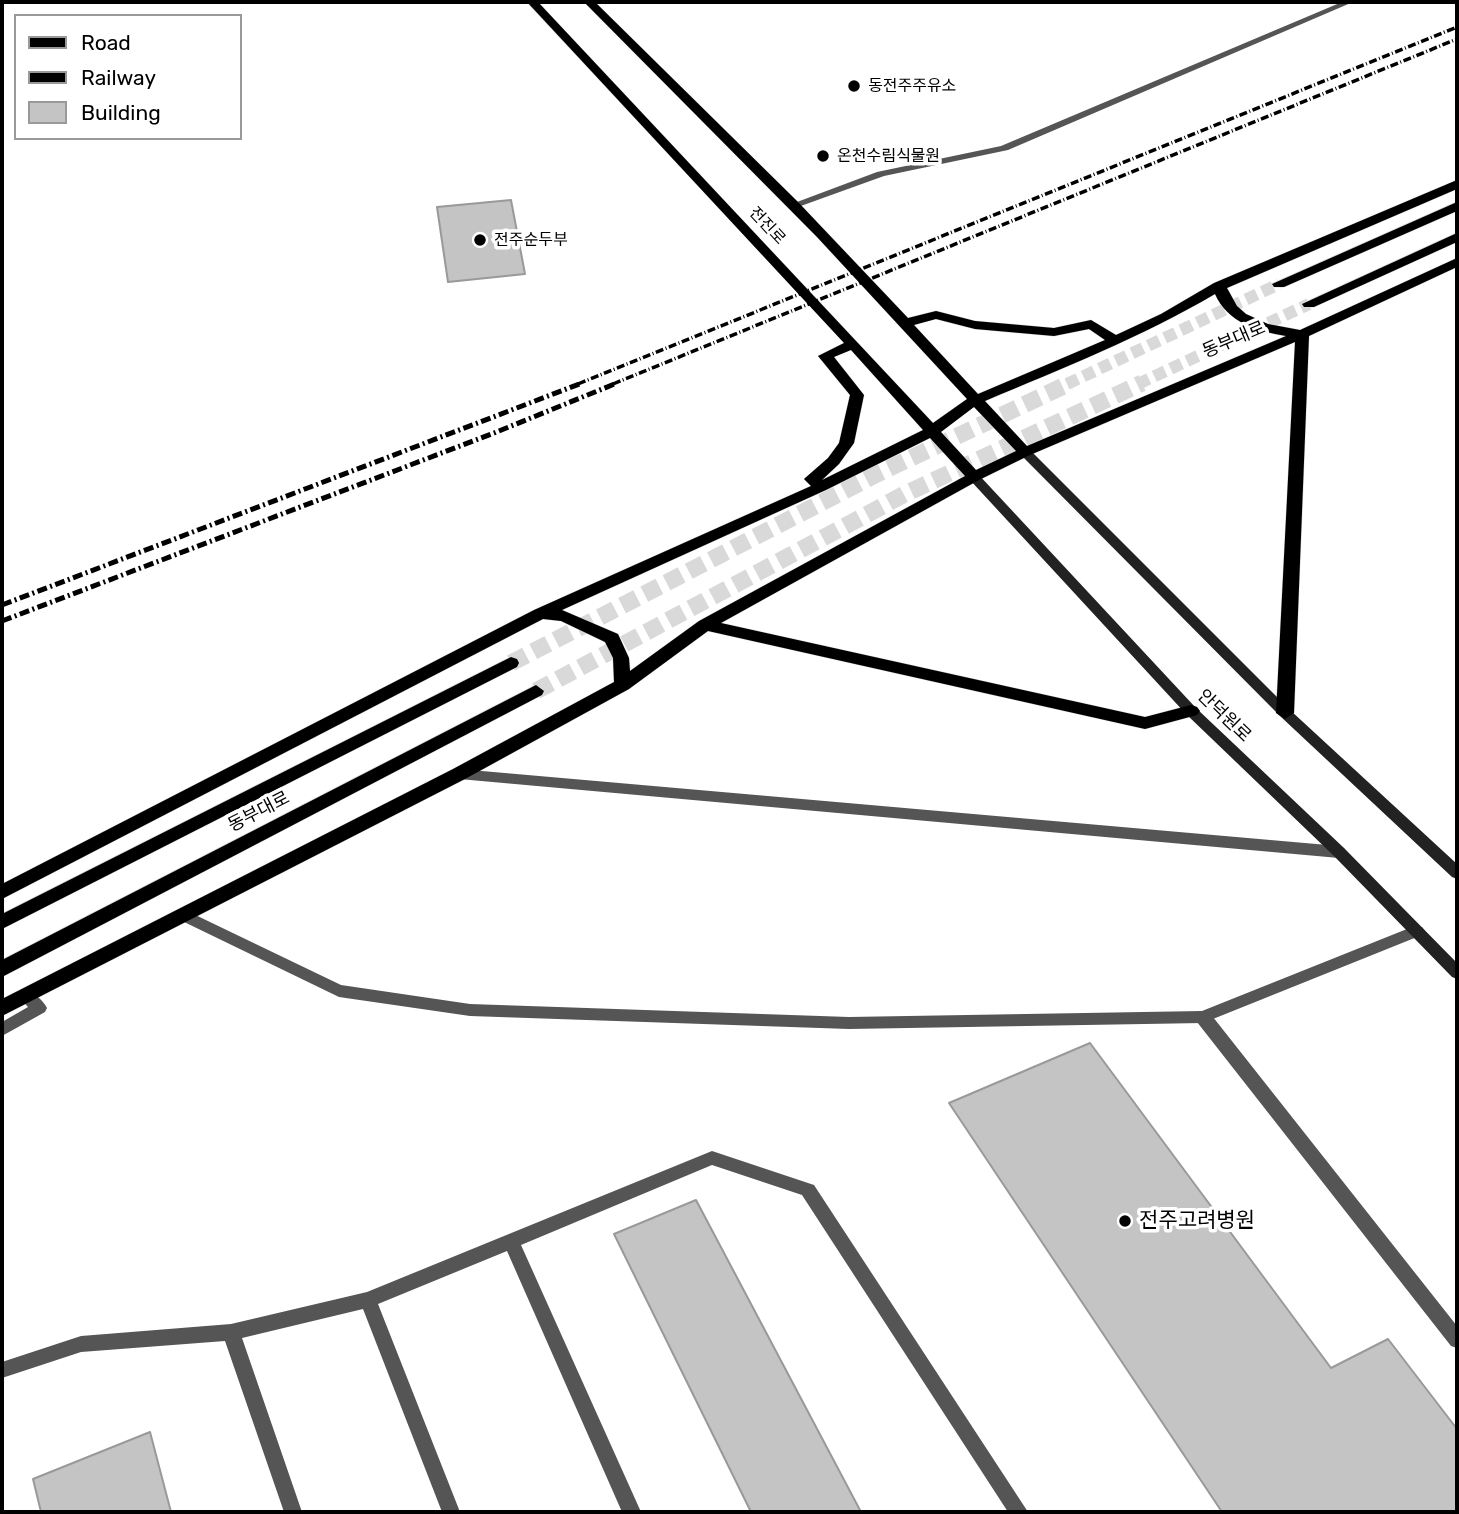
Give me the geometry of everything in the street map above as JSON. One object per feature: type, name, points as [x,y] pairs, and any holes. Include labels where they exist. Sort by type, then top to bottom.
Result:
[{"type":"main road","name":"전진로","points":[[532,2],[974,477]]},
{"type":"main road","name":"전진로","points":[[589,2],[908,322],[975,400],[1025,452]]},
{"type":"main road","points":[[2,892],[540,614],[821,487],[932,431],[975,400],[1115,341],[1166,317],[1219,286],[1457,184]]},
{"type":"main road","points":[[1279,284],[1457,205]]},
{"type":"main road","points":[[1309,304],[1457,237]]},
{"type":"main road","name":"동부대로","points":[[2,1008],[459,774],[623,685],[705,625],[974,477],[1025,452],[1301,334],[1457,262]]},
{"type":"main road","points":[[1219,286],[1223,302],[1242,318],[1267,329],[1301,334],[1285,713]]},
{"type":"main road","points":[[908,322],[936,315],[975,325],[1055,332],[1091,324],[1115,341]]},
{"type":"main road","points":[[821,487],[812,479],[831,465],[853,433],[857,395],[825,356],[853,344]]},
{"type":"main road","points":[[540,614],[564,617],[612,638],[621,658],[623,685]]},
{"type":"main road","points":[[705,625],[1145,723],[1191,711]]},
{"type":"main road","name":"동부대로","points":[[2,922],[510,663]]},
{"type":"main road","name":"동부대로","points":[[2,969],[536,691]]},
{"type":"street","points":[[794,205],[881,174],[1004,148],[1349,2]]},
{"type":"street","points":[[1025,452],[1285,713],[1457,873]]},
{"type":"street","name":"안덕원로","points":[[974,477],[1191,711],[1339,852],[1457,973]]},
{"type":"street","points":[[459,774],[1339,852]]},
{"type":"street","points":[[185,916],[339,991],[470,1010],[849,1023],[1203,1017],[1417,930]]},
{"type":"street","points":[[2,1030],[38,1008],[26,996]]},
{"type":"street","points":[[1203,1017],[1457,1340]]},
{"type":"street","points":[[2,1370],[81,1344],[232,1332],[369,1300],[712,1158],[808,1191],[1019,1512]]},
{"type":"street","points":[[512,1242],[632,1512]]},
{"type":"street","points":[[369,1300],[451,1512]]},
{"type":"street","points":[[232,1332],[293,1512]]},
{"type":"building","name":"전주순두부","points":[[511,200],[525,274],[448,282],[437,207]]},
{"type":"building","name":"전주고려병원","points":[[1090,1043],[1331,1368],[1388,1339],[1457,1429],[1457,1512],[1222,1512],[949,1103]]},
{"type":"building","points":[[696,1200],[861,1512],[751,1512],[614,1234]]},
{"type":"building","points":[[150,1432],[171,1512],[41,1512],[33,1479]]},
{"type":"tunnel","points":[[1067,384],[1279,284]]},
{"type":"tunnel","points":[[1138,384],[1309,304]]},
{"type":"tunnel","points":[[511,663],[877,474],[1070,383]]},
{"type":"tunnel","points":[[536,691],[905,494],[1142,383]]},
{"type":"railway","points":[[578,384],[1457,27]]},
{"type":"railway","points":[[613,384],[1457,39]]},
{"type":"railway","points":[[2,605],[582,383]]},
{"type":"railway","points":[[2,621],[494,433],[617,383]]},
{"type":"place","name":"동전주주유소","points":[[854,86]]},
{"type":"place","name":"온천수림식물원","points":[[823,156]]},
{"type":"place","name":"전주순두부","points":[[480,240]]},
{"type":"place","name":"전주고려병원","points":[[1125,1221]]}]
